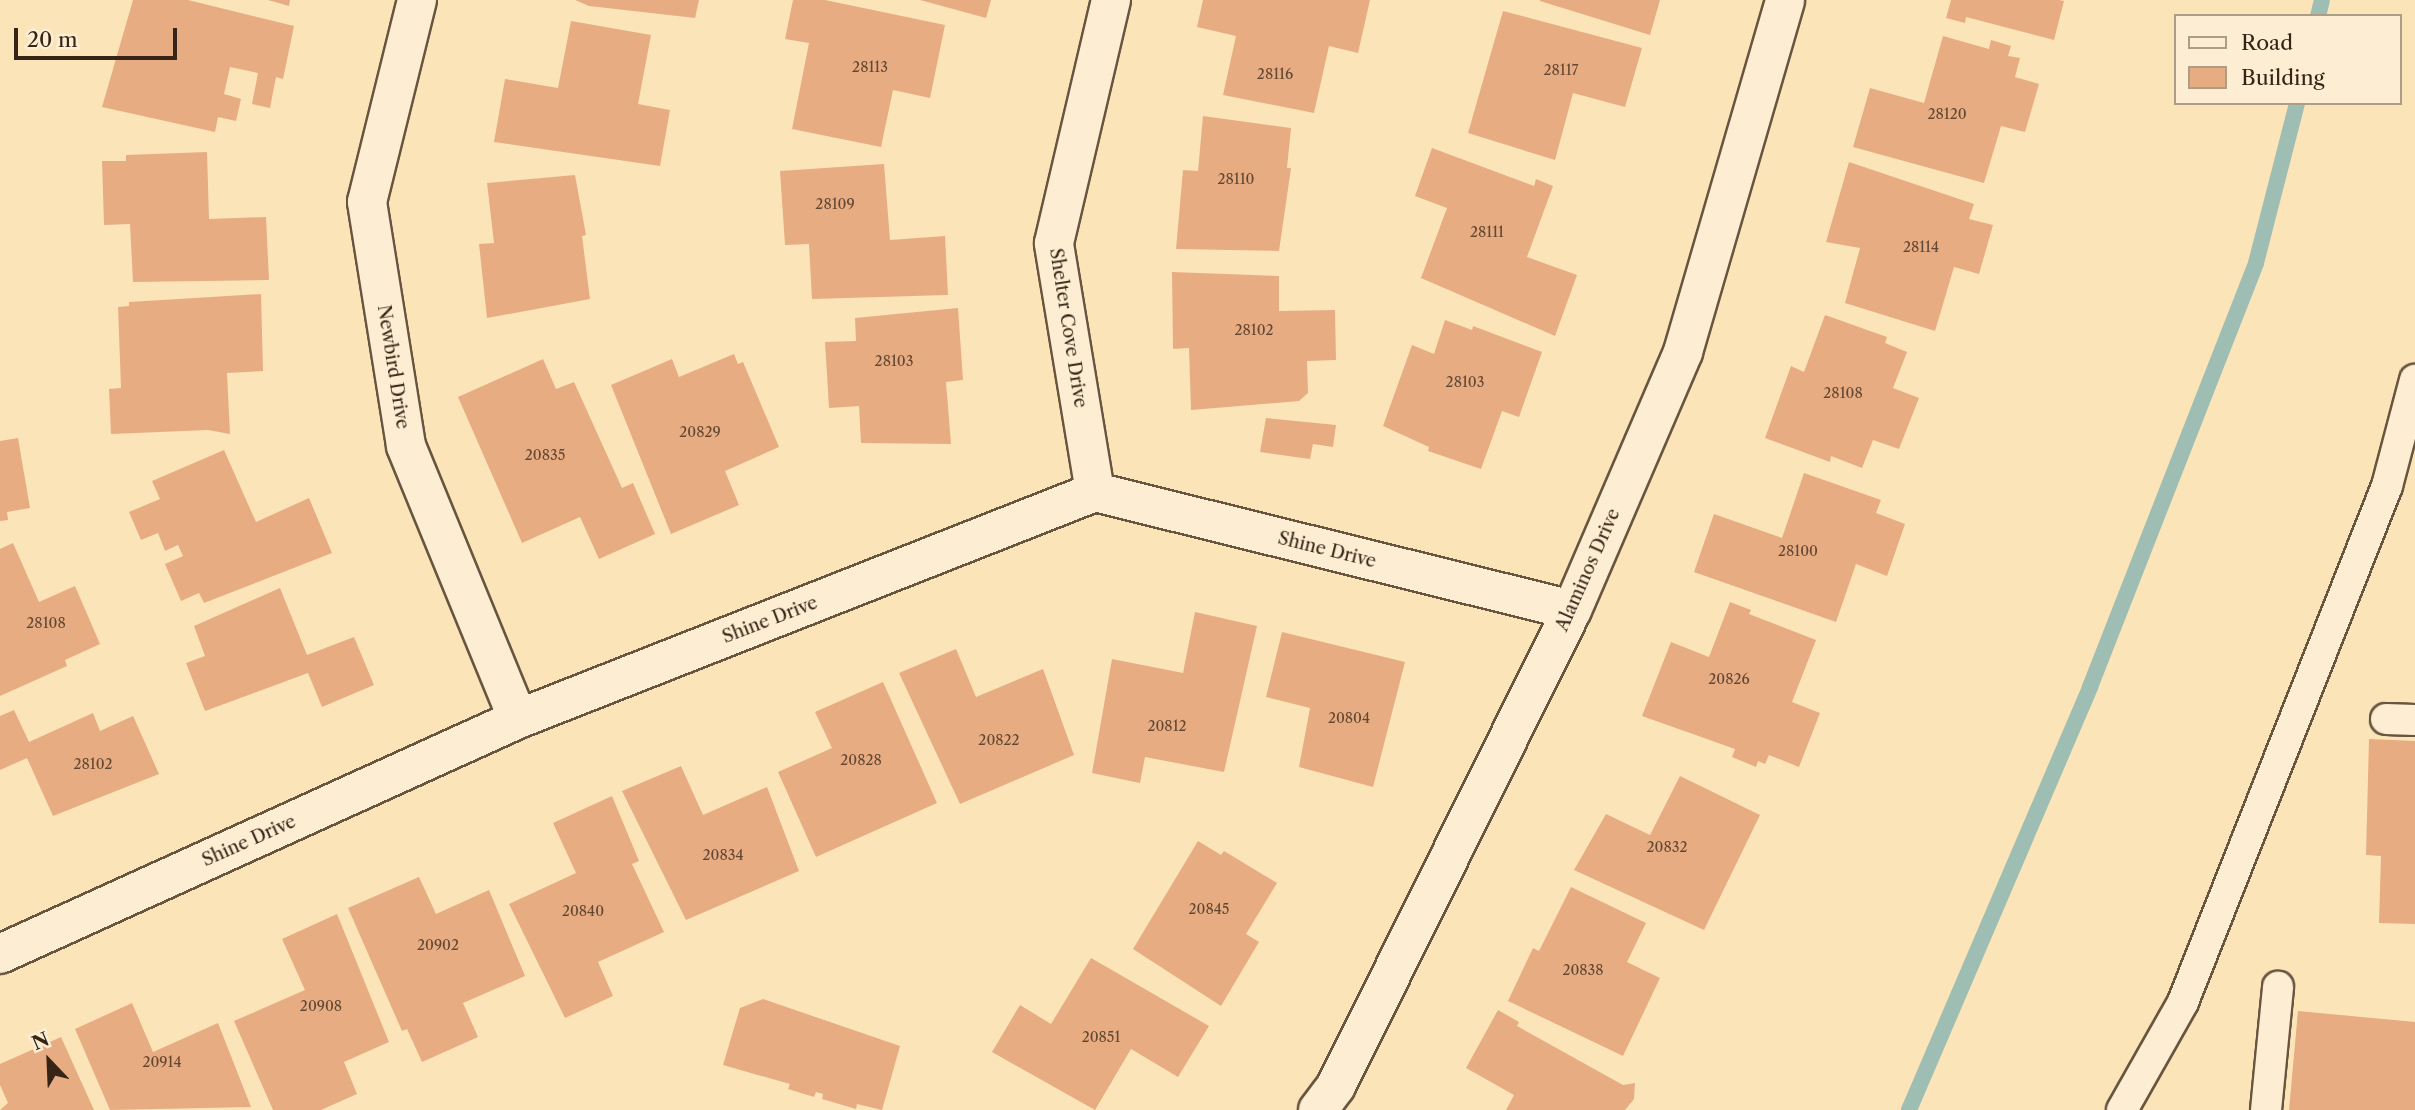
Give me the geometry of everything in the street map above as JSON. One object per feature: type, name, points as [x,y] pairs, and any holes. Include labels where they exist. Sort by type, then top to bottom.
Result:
[{"type":"street","name":"Newbird Drive","points":[[417,0],[367,202],[406,446],[518,719]]},
{"type":"street","name":"Shelter Cove Drive","points":[[1095,492],[1054,243],[1111,0]]},
{"type":"street","name":"Alaminos Drive","points":[[1318,1110],[1336,1086],[1572,610],[1684,352],[1785,0]]},
{"type":"street","name":"Shine Drive","points":[[0,954],[518,719],[1095,492],[1572,610]]},
{"type":"lane","points":[[2122,1110],[2183,1002],[2387,486],[2415,380]]},
{"type":"lane","points":[[2266,1110],[2278,987]]},
{"type":"building","points":[[133,0],[188,0],[294,26],[283,79],[276,77],[270,108],[252,104],[258,73],[230,67],[224,94],[241,99],[236,121],[218,117],[215,132],[102,107]]},
{"type":"building","points":[[268,0],[290,0],[289,6]]},
{"type":"building","points":[[575,0],[699,0],[695,18],[589,6]]},
{"type":"building","points":[[793,0],[825,0],[945,25],[930,98],[893,90],[881,147],[792,129],[809,43],[785,39]]},
{"type":"building","points":[[920,0],[991,0],[986,18]]},
{"type":"building","points":[[1203,0],[1370,0],[1358,53],[1329,46],[1314,113],[1223,95],[1236,36],[1197,27]]},
{"type":"building","points":[[1540,0],[1660,0],[1650,35],[1540,1]]},
{"type":"building","points":[[1951,0],[2064,1],[2054,40],[1966,17],[1965,23],[1946,18]]},
{"type":"building","points":[[1503,11],[1642,48],[1625,107],[1573,93],[1555,160],[1468,133]]},
{"type":"building","points":[[571,21],[651,35],[638,104],[670,110],[660,166],[494,142],[505,79],[558,88]]},
{"type":"building","points":[[1943,36],[1989,49],[1991,40],[2011,46],[2008,56],[2020,58],[2015,77],[2039,84],[2025,132],[2001,126],[1984,183],[1853,147],[1870,88],[1924,103]]},
{"type":"building","points":[[1203,116],[1291,128],[1287,168],[1291,168],[1279,251],[1176,249],[1183,170],[1198,171]]},
{"type":"building","points":[[1432,148],[1534,186],[1536,179],[1553,186],[1527,257],[1577,275],[1555,336],[1421,278],[1447,208],[1415,196]]},
{"type":"building","points":[[207,152],[209,219],[266,217],[269,280],[133,282],[130,224],[104,225],[102,161],[126,161],[126,155]]},
{"type":"building","points":[[1849,162],[1974,204],[1969,219],[1993,225],[1979,274],[1954,267],[1935,331],[1845,303],[1860,248],[1826,242]]},
{"type":"building","points":[[884,164],[890,240],[945,236],[948,295],[812,299],[809,244],[785,245],[780,171]]},
{"type":"building","points":[[575,175],[586,235],[582,236],[590,299],[487,318],[479,244],[494,243],[487,183]]},
{"type":"building","points":[[1172,272],[1279,276],[1279,311],[1335,310],[1336,360],[1307,361],[1308,393],[1299,401],[1191,410],[1189,348],[1173,349]]},
{"type":"building","points":[[261,294],[263,371],[227,373],[230,434],[208,430],[111,434],[109,389],[121,388],[118,307],[129,306],[129,302]]},
{"type":"building","points":[[958,308],[963,380],[946,382],[951,444],[861,443],[859,406],[829,408],[825,342],[856,341],[855,318]]},
{"type":"building","points":[[1825,315],[1887,337],[1885,343],[1907,352],[1893,388],[1919,398],[1899,449],[1873,440],[1862,468],[1831,456],[1830,462],[1765,438],[1791,366],[1804,372]]},
{"type":"building","points":[[1445,320],[1472,330],[1473,326],[1542,352],[1519,417],[1502,411],[1481,469],[1428,451],[1429,447],[1383,426],[1412,345],[1434,354]]},
{"type":"building","points":[[734,354],[738,364],[743,362],[779,447],[725,471],[739,505],[671,534],[611,385],[672,359],[679,377]]},
{"type":"building","points":[[543,359],[556,389],[574,382],[622,488],[633,483],[655,534],[599,559],[580,517],[522,543],[458,397]]},
{"type":"building","points":[[1266,418],[1336,425],[1333,447],[1313,444],[1310,459],[1260,452]]},
{"type":"building","points":[[18,438],[30,508],[7,512],[8,520],[0,521],[0,441]]},
{"type":"building","points":[[224,450],[256,522],[309,498],[332,553],[204,603],[199,593],[181,601],[165,564],[183,556],[178,545],[165,551],[158,533],[141,540],[129,512],[160,499],[152,481]]},
{"type":"building","points":[[1804,473],[1881,500],[1876,513],[1905,524],[1887,576],[1856,564],[1836,622],[1694,572],[1714,514],[1782,538]]},
{"type":"building","points":[[13,543],[39,602],[75,586],[100,644],[65,660],[67,666],[0,696],[0,549]]},
{"type":"building","points":[[280,588],[307,655],[354,637],[374,685],[322,707],[308,673],[205,711],[186,663],[205,656],[194,626]]},
{"type":"building","points":[[1730,602],[1751,610],[1749,614],[1816,640],[1792,702],[1820,713],[1799,767],[1769,755],[1765,764],[1758,761],[1756,767],[1732,757],[1735,749],[1642,716],[1671,642],[1709,657]]},
{"type":"building","points":[[1195,612],[1257,626],[1224,772],[1145,757],[1140,783],[1092,773],[1112,659],[1183,673]]},
{"type":"building","points":[[1282,632],[1405,662],[1373,787],[1299,767],[1310,708],[1266,697]]},
{"type":"building","points":[[956,649],[976,697],[1043,669],[1074,755],[960,804],[899,673]]},
{"type":"building","points":[[883,682],[937,803],[816,857],[778,772],[832,748],[815,712]]},
{"type":"building","points":[[14,710],[29,742],[93,713],[100,731],[133,716],[159,774],[53,816],[27,758],[0,770],[0,716]]},
{"type":"building","points":[[2369,739],[2415,741],[2415,924],[2379,923],[2381,856],[2366,855]]},
{"type":"building","points":[[681,766],[703,815],[767,787],[799,871],[686,920],[622,791]]},
{"type":"building","points":[[1680,776],[1760,815],[1704,930],[1574,870],[1606,814],[1650,835]]},
{"type":"building","points":[[612,796],[639,861],[632,864],[664,932],[598,962],[613,996],[565,1018],[509,904],[576,873],[553,823]]},
{"type":"building","points":[[1198,841],[1221,855],[1224,851],[1277,883],[1246,934],[1259,942],[1221,1006],[1133,949]]},
{"type":"building","points":[[419,877],[436,914],[489,890],[525,976],[463,1003],[478,1037],[422,1062],[407,1029],[402,1031],[348,908]]},
{"type":"building","points":[[1571,887],[1646,923],[1627,962],[1660,978],[1623,1056],[1508,1001],[1533,948],[1539,951]]},
{"type":"building","points":[[337,914],[389,1042],[344,1062],[357,1094],[321,1110],[273,1110],[234,1021],[305,990],[282,939]]},
{"type":"building","points":[[1091,958],[1209,1026],[1178,1077],[1131,1049],[1095,1110],[992,1052],[1020,1005],[1051,1024]]},
{"type":"building","points":[[763,999],[900,1046],[882,1110],[857,1104],[856,1109],[822,1099],[823,1094],[816,1092],[814,1097],[788,1089],[790,1084],[723,1065],[740,1008]]},
{"type":"building","points":[[132,1003],[153,1052],[218,1023],[251,1107],[110,1110],[75,1029]]},
{"type":"building","points":[[1498,1010],[1519,1022],[1517,1026],[1623,1085],[1635,1083],[1634,1099],[1625,1110],[1506,1110],[1514,1095],[1466,1068]]},
{"type":"building","points":[[2298,1011],[2415,1022],[2415,1110],[2289,1110]]},
{"type":"building","points":[[61,1037],[94,1110],[0,1110],[8,1103],[0,1085],[0,1064]]},
{"type":"waterway","points":[[2318,14],[2322,0]]},
{"type":"waterway","points":[[1909,1110],[2090,687],[2256,263],[2296,105]]}]
